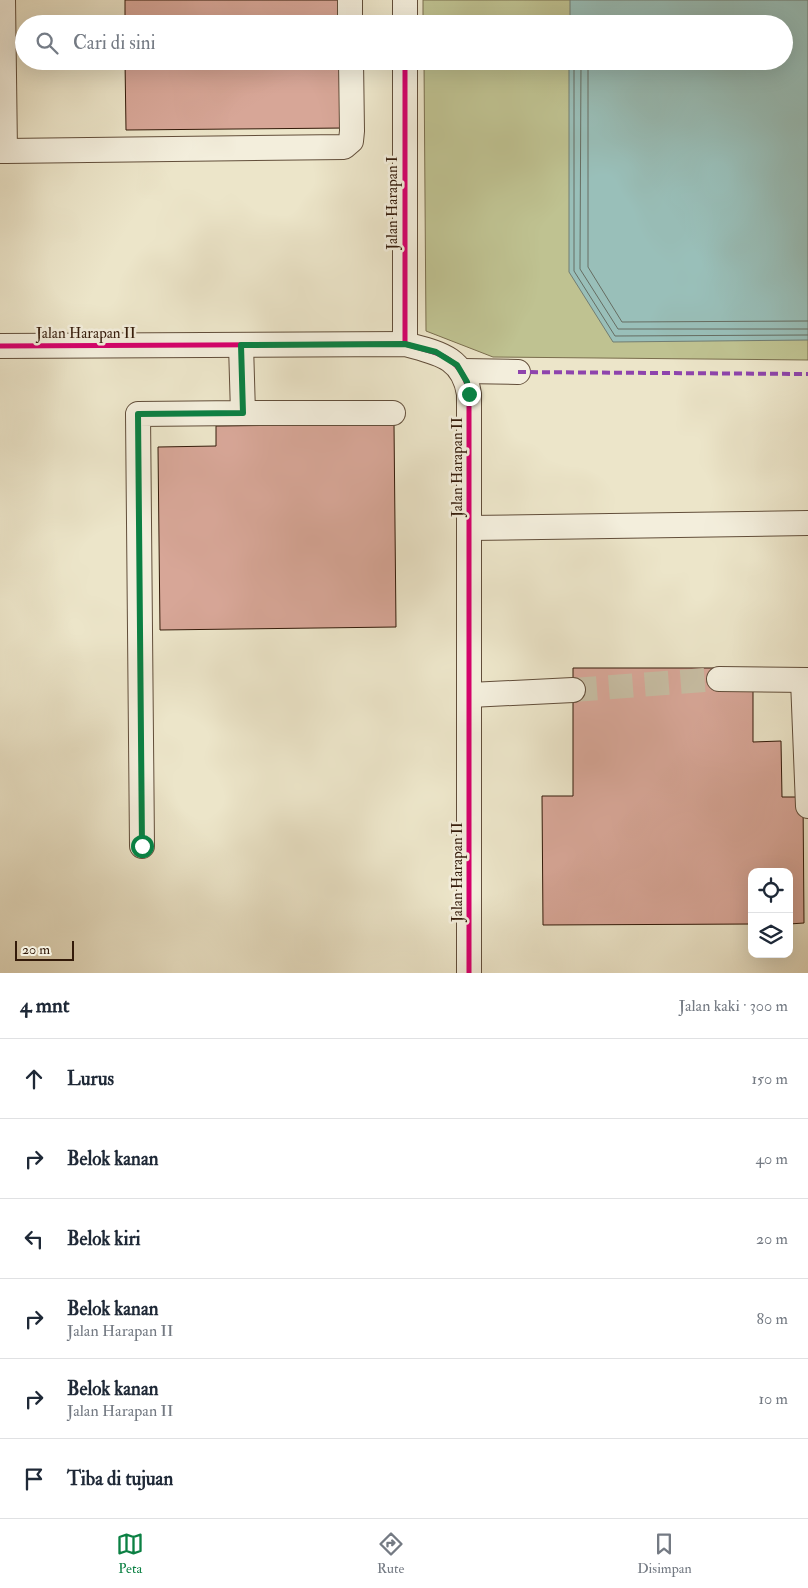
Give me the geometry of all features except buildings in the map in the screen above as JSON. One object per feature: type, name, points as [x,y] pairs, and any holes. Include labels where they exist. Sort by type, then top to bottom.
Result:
[{"type":"street","points":[[3,0],[3,151],[344,147],[351,141],[352,131],[351,70]]},
{"type":"street","points":[[350,0],[350,15]]},
{"type":"street","points":[[405,0],[405,15]]},
{"type":"street","name":"Jalan Harapan I","points":[[405,70],[405,344]]},
{"type":"street","name":"Jalan Harapan II","points":[[0,346],[405,344],[436,352],[457,365],[462,371],[469,394],[470,695],[468,973]]},
{"type":"street","points":[[241,345],[243,413]]},
{"type":"street","points":[[462,371],[518,372]]},
{"type":"street","points":[[142,846],[138,414],[393,413]]},
{"type":"street","points":[[470,528],[808,523]]},
{"type":"street","points":[[719,679],[806,680],[808,806]]},
{"type":"street","points":[[470,695],[573,690]]},
{"type":"green space","points":[[423,0],[808,0],[808,360],[493,357],[426,331],[424,70],[793,70],[793,15],[423,15]]},
{"type":"water","points":[[570,0],[808,0],[808,340],[613,342],[569,272],[569,70],[793,70],[793,15],[570,15]]},
{"type":"tunnel","points":[[573,690],[719,679]]},
{"type":"marked path","points":[[518,372],[808,374]]},
{"type":"cycle path","points":[[405,70],[405,344]]},
{"type":"cycle path","points":[[0,346],[405,344],[428,350],[447,358],[461,371],[469,394],[469,973]]},
{"type":"route","points":[[142,846],[138,414],[243,413],[241,345],[405,344],[436,352],[457,365],[467,382],[469,394]]}]
